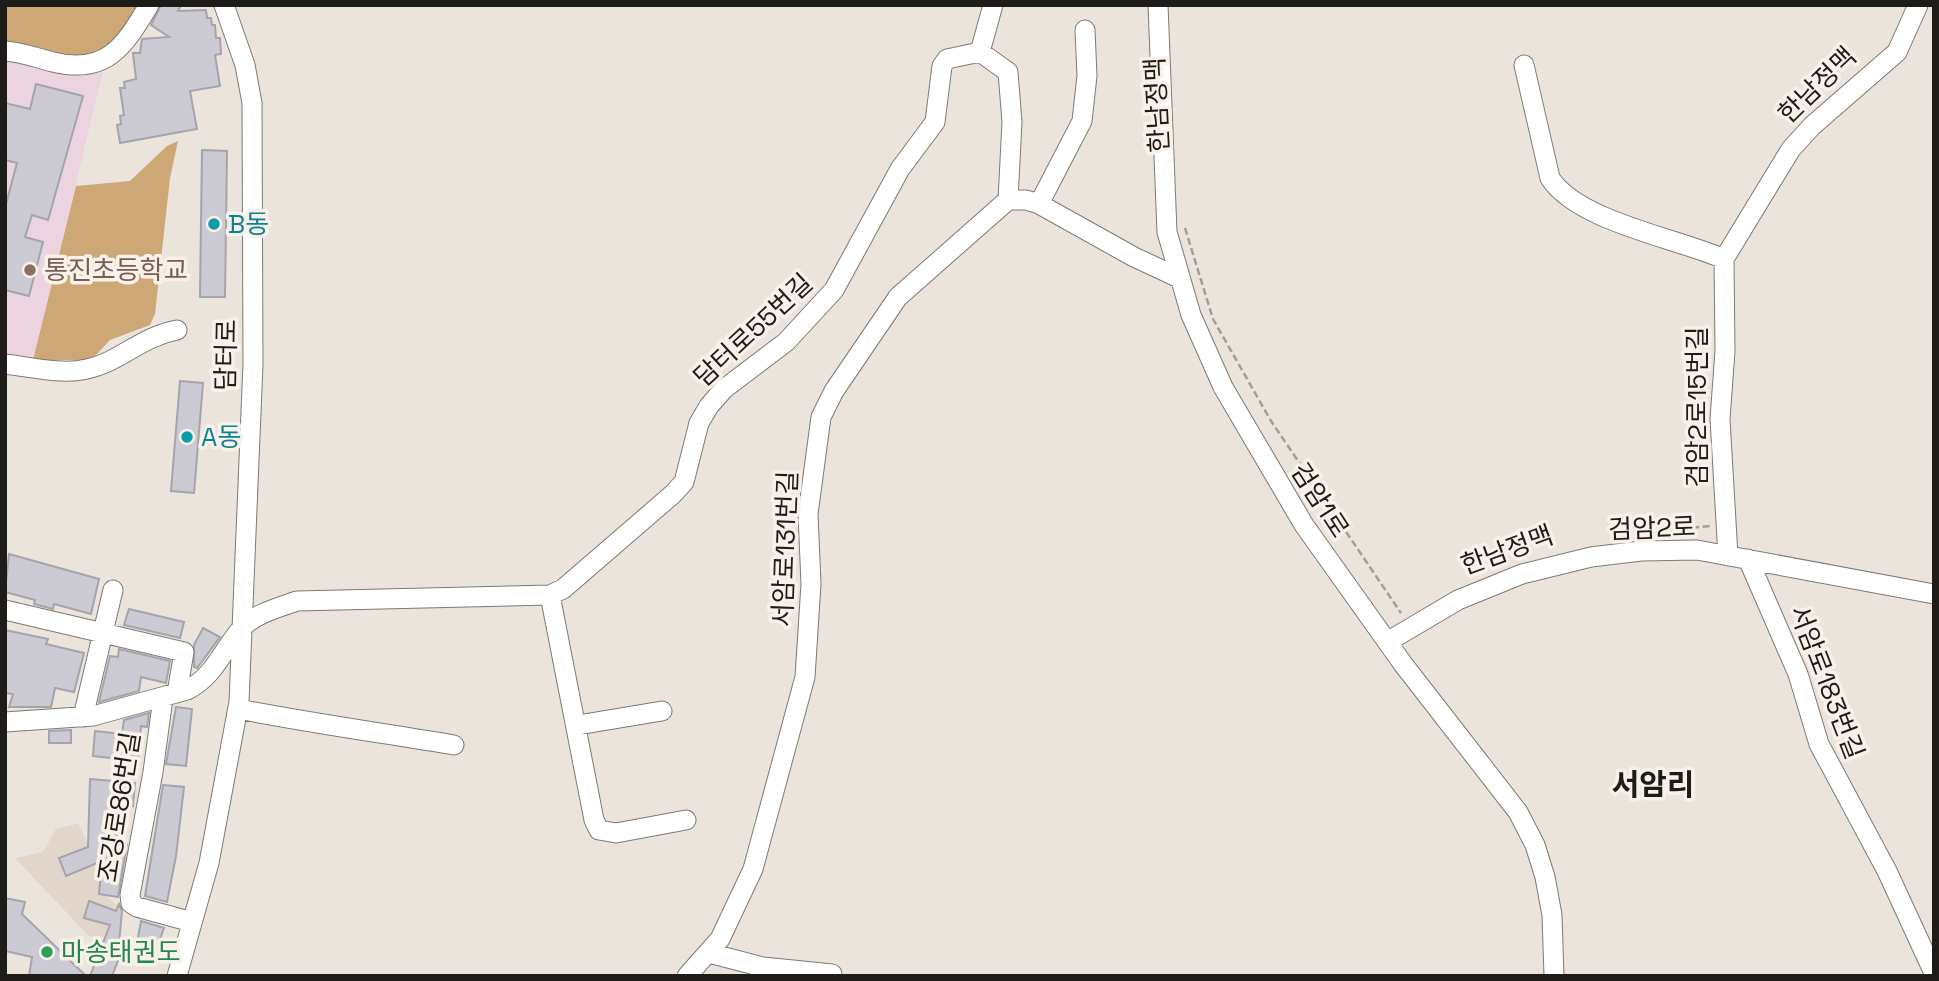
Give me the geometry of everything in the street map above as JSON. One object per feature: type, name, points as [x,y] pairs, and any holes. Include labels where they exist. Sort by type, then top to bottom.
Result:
[{"type":"street","points":[[5,51],[88,66],[102,62],[120,48],[149,5]]},
{"type":"street","name":"담터로","points":[[177,976],[220,812],[238,709],[243,626],[253,364],[252,103],[245,65],[224,5]]},
{"type":"street","points":[[993,5],[980,52],[1008,72],[1012,122],[1008,200],[1026,200],[1040,204],[1134,257],[1179,278]]},
{"type":"street","name":"검암1로","points":[[1158,5],[1167,232],[1179,278],[1223,387],[1304,525],[1387,642],[1518,812],[1535,845],[1545,877],[1552,915],[1554,976]]},
{"type":"street","points":[[1524,65],[1550,178],[1558,192],[1576,205],[1610,220],[1693,245],[1724,259],[1791,149],[1812,126],[1897,52],[1918,5]]},
{"type":"street","points":[[1040,204],[1082,121],[1087,76],[1085,30]]},
{"type":"street","name":"담터로55번길","points":[[551,595],[577,578],[656,511],[684,482],[699,423],[709,406],[724,389],[786,342],[834,290],[900,169],[934,122],[942,66],[947,59],[980,52]]},
{"type":"street","name":"서암로131번길","points":[[687,976],[709,953],[738,907],[753,869],[805,677],[811,584],[808,514],[821,417],[834,391],[898,297],[1008,200]]},
{"type":"street","name":"검암2로15번길","points":[[1724,259],[1725,351],[1720,419],[1738,557]]},
{"type":"street","points":[[5,365],[85,370],[105,363],[153,335],[177,330]]},
{"type":"street","name":"검암2로","points":[[1387,642],[1484,589],[1554,564],[1641,551],[1697,550],[1934,594]]},
{"type":"street","name":"서암로183번길","points":[[1738,557],[1798,674],[1819,744],[1887,871],[1934,973]]},
{"type":"street","points":[[83,718],[113,590]]},
{"type":"street","points":[[243,626],[274,609],[297,601],[551,595],[594,820],[599,830],[616,833],[686,820]]},
{"type":"street","name":"조강로86번길","points":[[5,610],[184,652],[170,696],[153,772],[130,895],[131,903],[137,907],[192,922]]},
{"type":"street","name":"조강로86번길","points":[[5,722],[83,718],[170,696],[200,684],[212,672],[243,626]]},
{"type":"street","points":[[238,709],[306,723],[364,729],[454,746]]},
{"type":"street","points":[[578,726],[662,711]]},
{"type":"street","points":[[709,953],[763,967],[832,974]]},
{"type":"path","points":[[1184,222],[1213,319],[1271,421],[1402,615]]},
{"type":"path","points":[[1639,533],[1710,526]]},
{"type":"shaded area","points":[[5,5],[144,5],[108,51],[77,59],[5,45]]},
{"type":"shaded area","name":"통진초등학교","points":[[5,57],[104,67],[33,360],[5,354]]},
{"type":"shaded area","points":[[178,141],[170,178],[155,314],[150,325],[110,340],[95,356],[84,360],[33,360],[76,186],[130,181],[167,146]]},
{"type":"shaded area","points":[[78,823],[90,848],[101,892],[117,905],[108,937],[89,936],[15,858],[43,852],[56,829]]},
{"type":"building","points":[[161,5],[181,5],[178,11],[206,10],[207,18],[211,18],[212,25],[215,25],[216,38],[220,38],[221,54],[215,55],[220,86],[190,91],[197,129],[120,143],[117,125],[121,124],[120,116],[124,115],[120,88],[125,88],[124,82],[136,79],[133,53],[140,53],[142,39],[169,37],[151,25]]},
{"type":"building","points":[[36,84],[83,96],[48,220],[32,215],[25,237],[43,242],[29,296],[5,290],[5,208],[17,163],[5,160],[5,103],[30,109]]},
{"type":"building","name":"B동","points":[[202,150],[227,151],[225,297],[200,297]]},
{"type":"building","name":"A동","points":[[180,381],[203,383],[194,493],[171,491]]},
{"type":"building","points":[[9,554],[99,579],[91,614],[54,604],[53,609],[34,604],[35,600],[5,592]]},
{"type":"building","points":[[129,609],[184,622],[180,638],[124,625]]},
{"type":"building","points":[[203,628],[220,637],[197,668],[194,667],[194,645]]},
{"type":"building","points":[[5,630],[48,639],[46,644],[84,653],[74,692],[55,688],[51,707],[9,707],[13,694],[5,693]]},
{"type":"building","points":[[119,649],[170,661],[166,683],[141,677],[139,691],[99,702],[110,656],[118,657]]},
{"type":"building","points":[[176,707],[192,709],[186,766],[166,764]]},
{"type":"building","points":[[149,713],[147,727],[141,726],[138,761],[93,756],[95,731],[122,734],[124,720]]},
{"type":"building","points":[[71,730],[71,743],[49,743],[49,731]]},
{"type":"building","points":[[90,779],[135,783],[133,806],[119,804],[116,844],[127,845],[118,897],[99,894],[102,861],[66,876],[59,858],[88,847]]},
{"type":"building","points":[[163,785],[184,787],[176,856],[167,902],[145,896]]},
{"type":"building","points":[[5,898],[25,902],[22,914],[86,976],[29,976],[32,957],[5,951]]},
{"type":"building","points":[[89,901],[116,911],[119,904],[122,911],[119,944],[124,945],[112,976],[90,976],[110,925],[84,918]]},
{"type":"building","points":[[141,921],[164,928],[156,950],[137,943]]},
{"type":"place","name":"B동","points":[[214,224]]},
{"type":"place","name":"통진초등학교","points":[[30,270]]},
{"type":"place","name":"A동","points":[[187,437]]},
{"type":"place","name":"마송태권도","points":[[47,952]]},
{"type":"district","name":"서암리","points":[[1653,784]]}]
